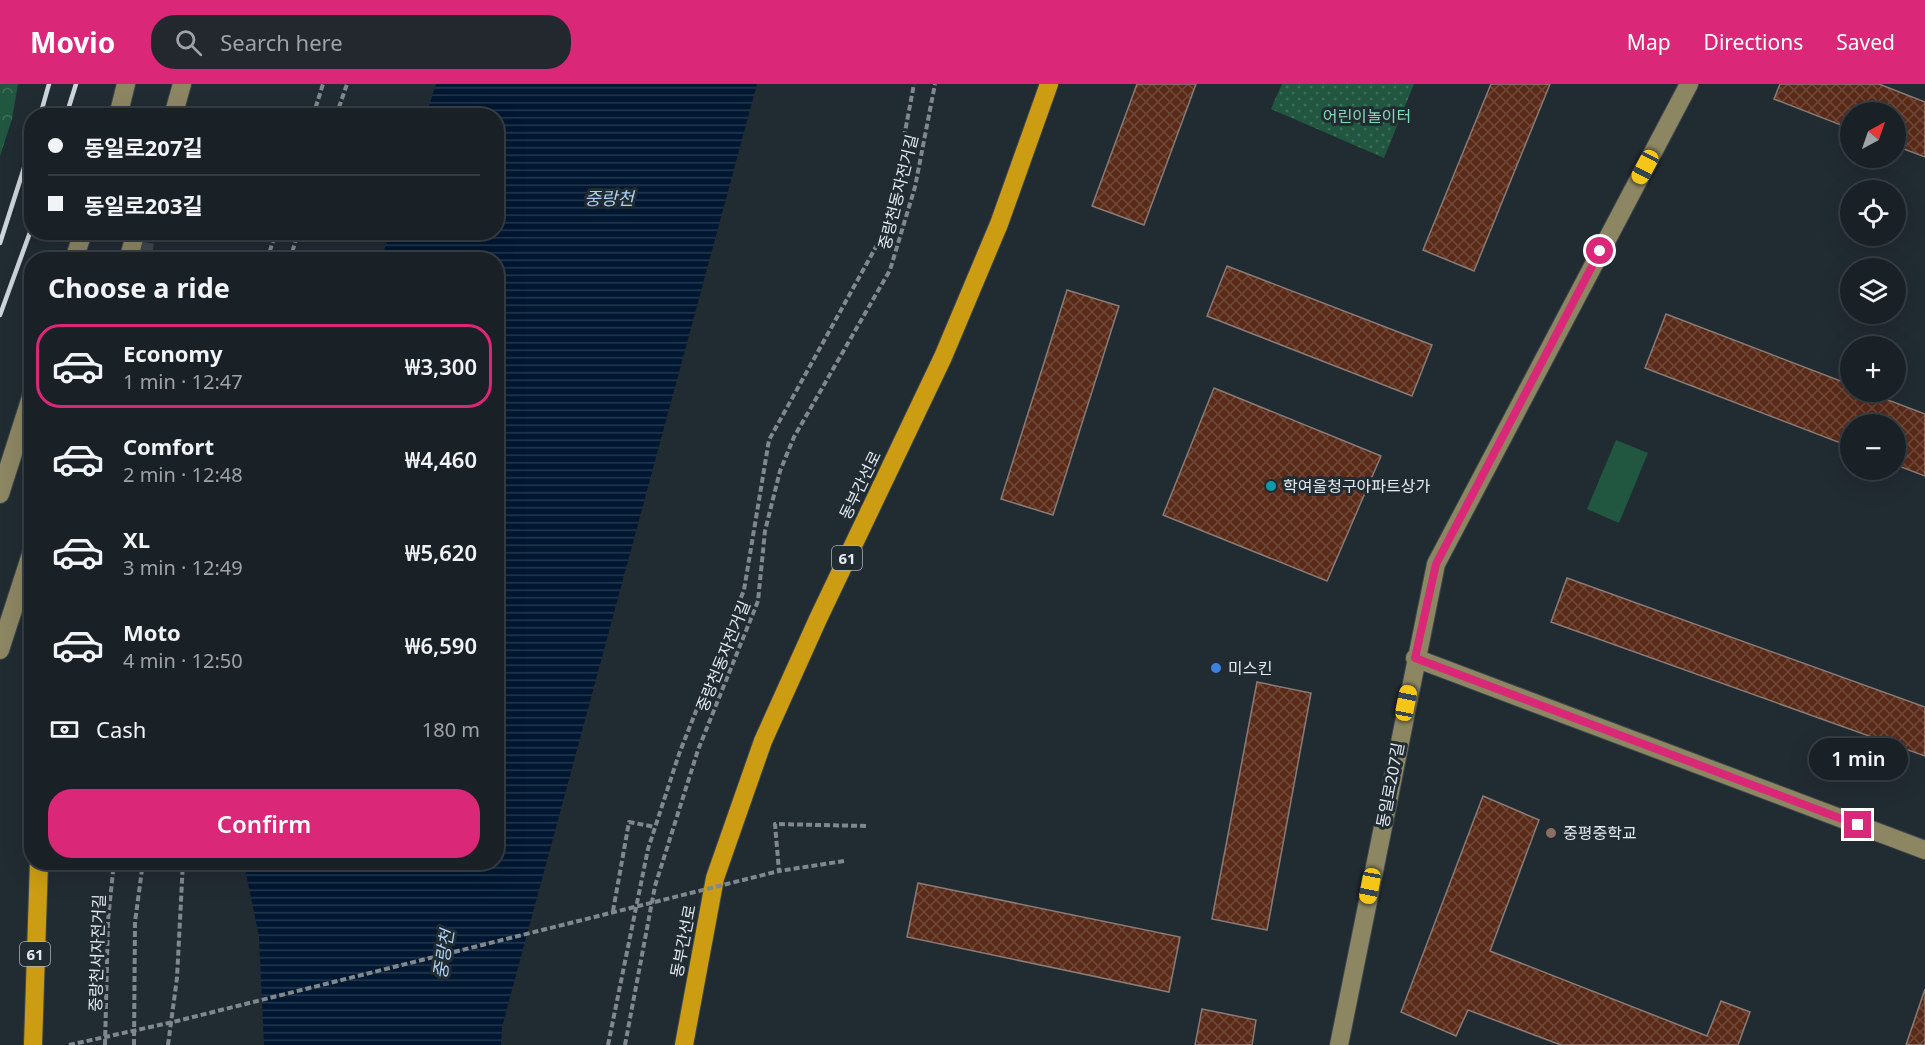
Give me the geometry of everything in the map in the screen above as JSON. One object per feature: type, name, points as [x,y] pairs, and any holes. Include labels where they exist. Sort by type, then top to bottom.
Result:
[{"type":"highway","name":"동부간선로","points":[[684,1045],[715,878],[763,741],[943,357],[999,224],[1049,84]]},
{"type":"highway","name":"61","points":[[33,1045],[39,870]]},
{"type":"street","points":[[120,108],[126,84]]},
{"type":"street","points":[[176,108],[183,84]]},
{"type":"street","name":"동일로207길","points":[[1339,1045],[1415,658],[1436,564],[1689,84]]},
{"type":"street","points":[[0,494],[24,419]]},
{"type":"street","points":[[0,650],[24,576]]},
{"type":"street","points":[[1415,658],[1925,850]]},
{"type":"path","points":[[316,108],[323,84]]},
{"type":"path","points":[[339,108],[347,84]]},
{"type":"path","points":[[608,1045],[638,893],[655,827],[679,754],[744,590],[769,440],[878,244],[888,216],[914,84]]},
{"type":"path","name":"중랑천동자전거길","points":[[625,1045],[655,886],[698,750],[758,601],[765,531],[780,471],[794,437],[890,270],[915,188],[935,84]]},
{"type":"path","points":[[613,911],[629,822],[655,827]]},
{"type":"path","points":[[779,871],[775,824],[866,826]]},
{"type":"path","points":[[69,1045],[172,1022],[779,871],[844,861]]},
{"type":"path","name":"중랑천서자전거길","points":[[105,1045],[108,920],[113,870]]},
{"type":"path","points":[[134,1045],[135,922],[142,870]]},
{"type":"path","points":[[168,1045],[172,1022],[182,870]]},
{"type":"green space","points":[[0,84],[18,84],[12,119],[0,156]]},
{"type":"green space","name":"어린이놀이터","points":[[1282,84],[1414,84],[1384,158],[1271,109]]},
{"type":"green space","points":[[1616,440],[1648,453],[1619,523],[1587,509]]},
{"type":"water","name":"중랑천","points":[[436,84],[757,84],[502,1027],[501,1045],[264,1045],[259,937],[245,870],[504,870],[504,252],[383,252],[388,240],[504,240],[504,108],[428,108]]},
{"type":"building","points":[[1137,84],[1196,84],[1144,225],[1092,206]]},
{"type":"building","points":[[1491,84],[1550,84],[1474,271],[1423,250]]},
{"type":"building","points":[[1780,84],[1879,84],[1925,102],[1925,157],[1906,150],[1906,102],[1840,102],[1840,125],[1774,99]]},
{"type":"building","points":[[1227,266],[1432,345],[1412,396],[1207,316]]},
{"type":"building","points":[[1067,290],[1119,306],[1053,515],[1001,499]]},
{"type":"building","points":[[1666,314],[1840,381],[1840,402],[1893,402],[1925,414],[1925,476],[1906,469],[1906,414],[1840,414],[1840,443],[1645,368]]},
{"type":"building","name":"학여울청구아파트상가","points":[[1214,388],[1381,456],[1327,581],[1163,515]]},
{"type":"building","points":[[1567,578],[1925,707],[1925,756],[1551,622]]},
{"type":"building","points":[[1257,682],[1311,693],[1267,930],[1212,919]]},
{"type":"building","name":"중평중학교","points":[[1483,796],[1539,820],[1490,951],[1707,1036],[1721,1001],[1750,1012],[1738,1045],[1561,1045],[1468,1010],[1456,1036],[1401,1012]]},
{"type":"building","points":[[918,883],[1180,937],[1169,992],[907,937]]},
{"type":"building","points":[[1925,989],[1925,1045],[1906,1045]]},
{"type":"building","points":[[1202,1009],[1256,1020],[1252,1045],[1195,1045]]},
{"type":"tunnel","points":[[143,252],[146,240]]},
{"type":"railway","points":[[42,108],[49,84]]},
{"type":"railway","points":[[68,108],[76,84]]},
{"type":"railway","points":[[0,243],[24,168]]},
{"type":"railway","points":[[0,315],[27,240]]},
{"type":"place","name":"학여울청구아파트상가","points":[[1271,486]]},
{"type":"place","name":"미스킨","points":[[1216,668]]},
{"type":"place","name":"중평중학교","points":[[1551,833]]},
{"type":"route","points":[[1600,251],[1436,564],[1415,658],[1858,825]]}]
